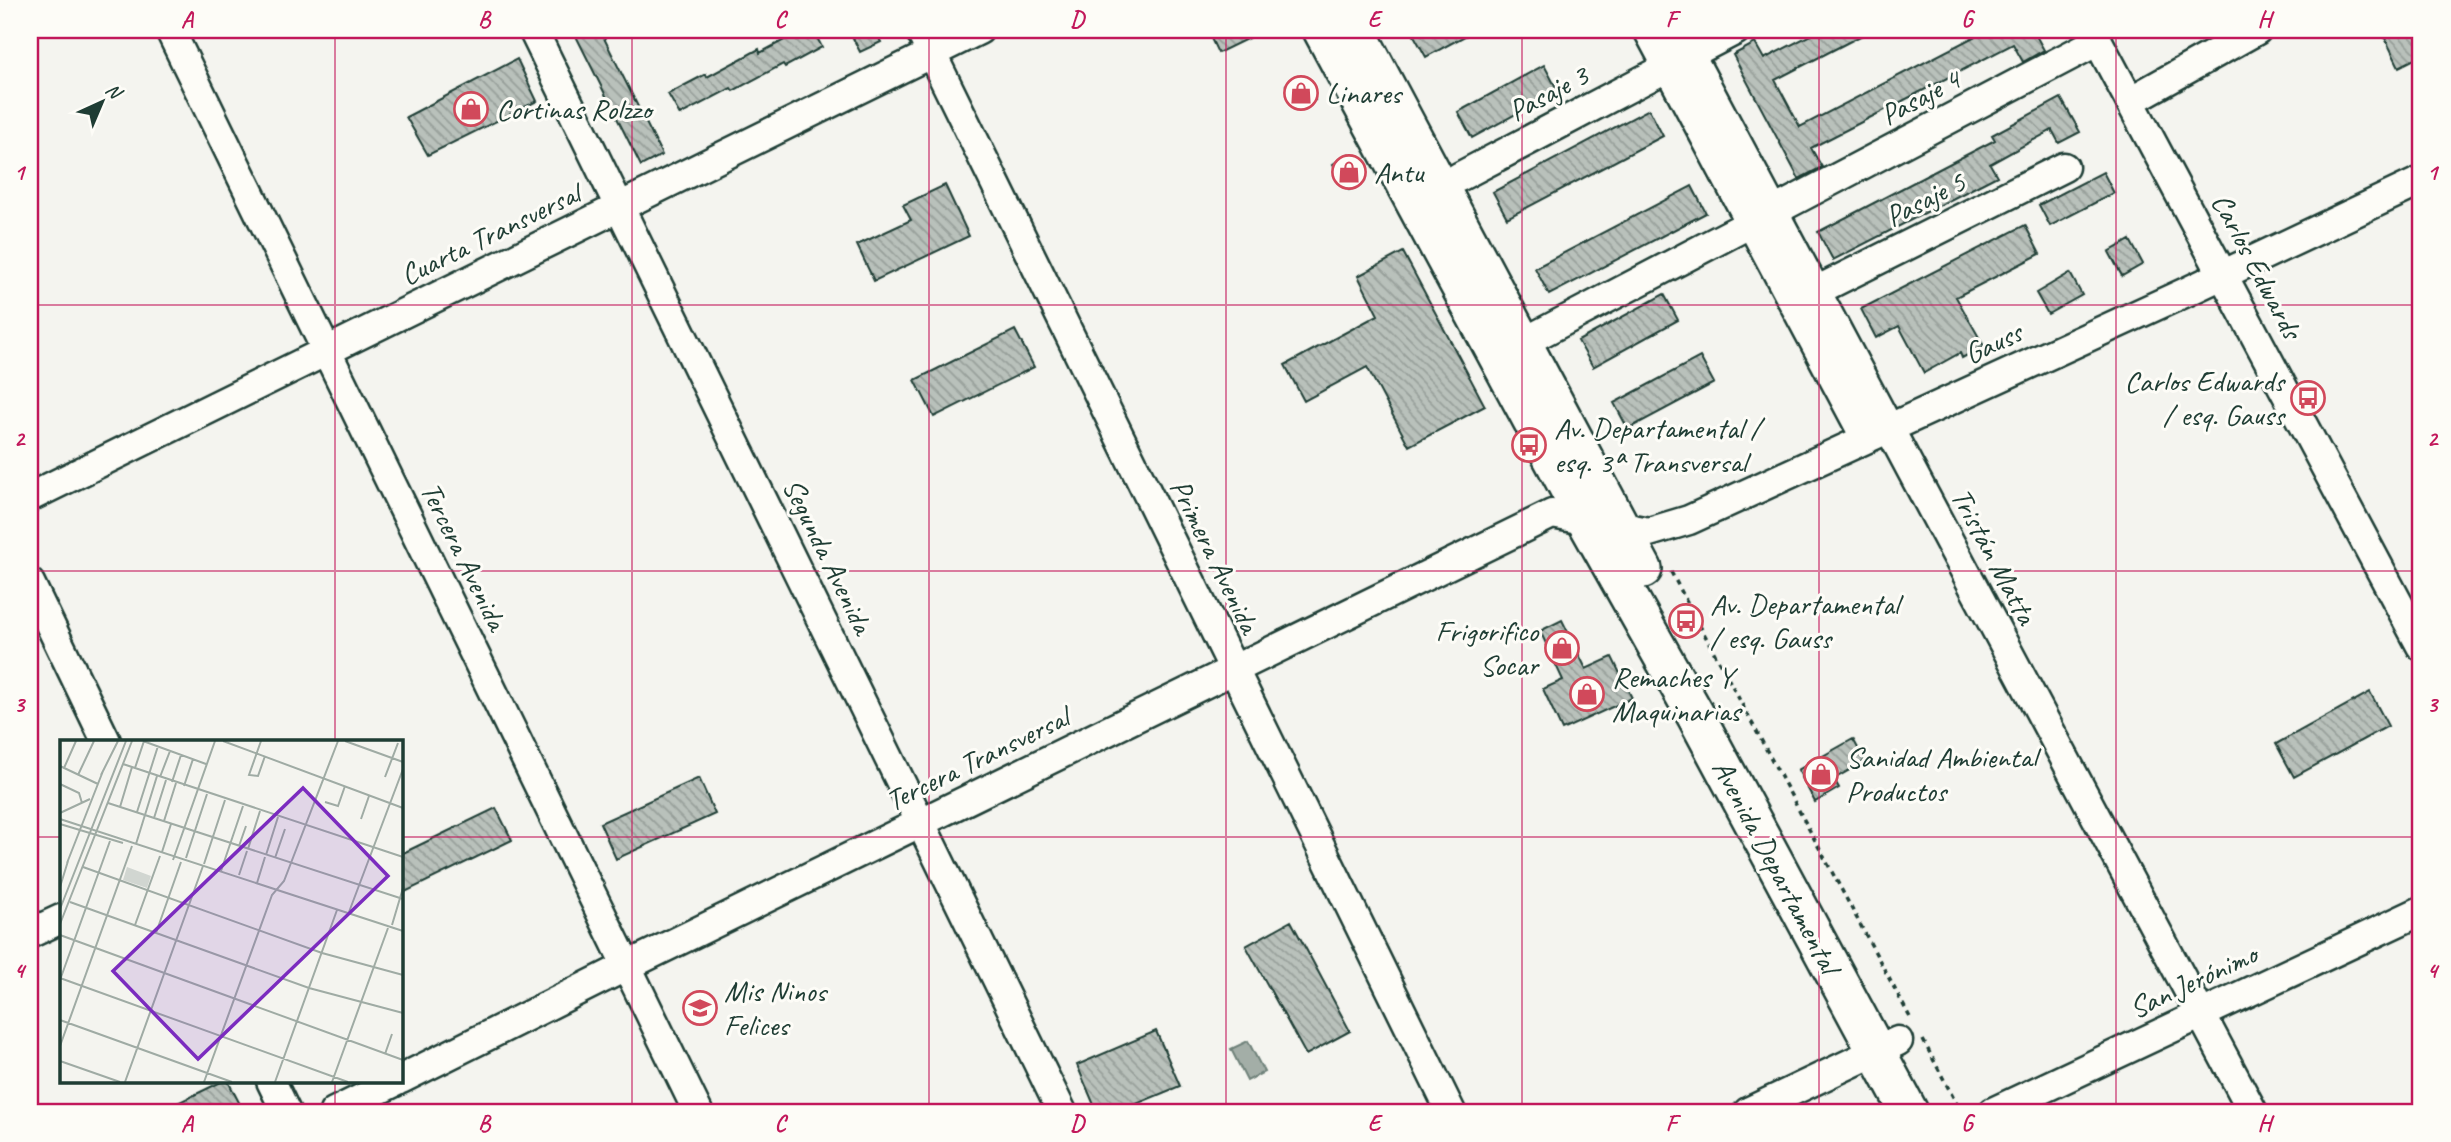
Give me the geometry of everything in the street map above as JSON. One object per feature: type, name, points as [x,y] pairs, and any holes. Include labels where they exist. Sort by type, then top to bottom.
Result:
[{"type":"main road","name":"Avenida Departamental","points":[[1322,30],[1585,519],[1696,716],[1887,1046],[1937,1112]]},
{"type":"main road","name":"Avenida Departamental","points":[[1365,33],[1887,1046],[1909,1112]]},
{"type":"street","name":"Tercera Avenida","points":[[170,30],[698,1112]]},
{"type":"street","name":"Segunda Avenida","points":[[533,30],[1062,1112]]},
{"type":"street","name":"Cuarta Transversal","points":[[30,498],[620,207],[926,41],[979,30]]},
{"type":"street","name":"Tristán Matta","points":[[1648,30],[1678,50],[1762,217],[1878,433],[2253,1112]]},
{"type":"street","name":"Pasaje 3","points":[[1459,177],[1678,50],[1736,30]]},
{"type":"street","points":[[2130,101],[2257,30]]},
{"type":"street","name":"Carlos Edwards","points":[[2095,35],[2421,646]]},
{"type":"street","name":"Pasaje 4","points":[[1524,342],[1762,217],[2095,35]]},
{"type":"street","name":"Primera Avenida","points":[[926,41],[1451,1112]]},
{"type":"street","name":"Pasaje 5","points":[[1816,291],[2064,167]]},
{"type":"street","name":"Gauss","points":[[1585,519],[1649,532],[1677,524],[1719,507],[2421,181]]},
{"type":"street","name":"Tristán Matta","points":[[1762,217],[1816,291],[1878,433]]},
{"type":"street","name":"Tercera Transversal","points":[[402,1078],[1552,514],[1585,519]]},
{"type":"street","points":[[30,583],[106,740]]},
{"type":"street","name":"San Jerónimo","points":[[1993,1112],[2421,911]]},
{"type":"street","points":[[31,933],[60,919]]},
{"type":"street","points":[[1748,1112],[1887,1046]]},
{"type":"street","points":[[271,1082],[286,1112]]},
{"type":"street","name":"Tercera Transversal","points":[[334,1112],[395,1082]]},
{"type":"shaded area","points":[[1248,1041],[1264,1072],[1247,1081],[1231,1049]]},
{"type":"building","points":[[573,30],[600,30],[662,155],[641,166]]},
{"type":"building","points":[[803,30],[813,30],[822,47],[733,91],[731,88],[680,115],[668,94],[759,49],[760,53]]},
{"type":"building","points":[[849,30],[875,30],[881,42],[860,52]]},
{"type":"building","points":[[1207,30],[1265,30],[1218,53]]},
{"type":"building","points":[[1411,30],[1476,30],[1426,57]]},
{"type":"building","points":[[1820,30],[1872,30],[1775,80],[1800,127],[1987,30],[2039,30],[2034,32],[2044,50],[2023,62],[2013,44],[1811,148],[1822,167],[1799,179],[1733,55],[1755,43],[1764,59]]},
{"type":"building","points":[[2381,30],[2421,30],[2421,56],[2399,67]]},
{"type":"building","name":"Cortinas Rolzzo","points":[[517,59],[537,101],[428,155],[406,117]]},
{"type":"building","points":[[1544,65],[1558,91],[1472,138],[1458,112]]},
{"type":"building","name":"Linares","points":[[1301,77],[1315,100],[1300,109],[1286,85]]},
{"type":"building","points":[[2061,98],[2080,132],[2059,143],[2052,130],[1990,164],[1997,176],[1833,260],[1818,232],[1995,140],[1992,135]]},
{"type":"building","points":[[1649,109],[1663,136],[1507,218],[1493,192]]},
{"type":"building","name":"Antu","points":[[1349,154],[1365,181],[1349,190],[1333,164]]},
{"type":"building","points":[[2103,172],[2114,193],[2050,226],[2039,205]]},
{"type":"building","points":[[945,185],[969,236],[874,281],[857,245],[911,220],[903,205]]},
{"type":"building","points":[[1692,186],[1706,213],[1549,295],[1535,268]]},
{"type":"building","points":[[2025,225],[2040,254],[1956,297],[1984,346],[1962,358],[1960,353],[1924,373],[1899,326],[1876,338],[1861,309]]},
{"type":"building","points":[[2130,240],[2143,264],[2122,276],[2109,252]]},
{"type":"building","points":[[1403,252],[1485,406],[1409,446],[1367,367],[1304,401],[1285,365],[1378,315],[1358,276]]},
{"type":"building","points":[[2070,273],[2082,295],[2048,314],[2036,293]]},
{"type":"building","points":[[1664,294],[1678,320],[1593,367],[1578,341]]},
{"type":"building","points":[[1015,330],[1034,367],[934,417],[915,380]]},
{"type":"building","points":[[1700,357],[1714,383],[1628,429],[1614,403]]},
{"type":"building","name":"Remaches Y Maquinarias","points":[[1562,620],[1586,669],[1612,657],[1632,698],[1562,730],[1543,689],[1563,680],[1540,631]]},
{"type":"building","points":[[2370,692],[2388,726],[2294,777],[2276,744]]},
{"type":"building","name":"Sanidad Ambiental Productos","points":[[1853,739],[1865,761],[1834,779],[1839,788],[1815,802],[1798,770]]},
{"type":"building","points":[[699,778],[715,814],[616,859],[600,823]]},
{"type":"building","points":[[496,808],[512,840],[402,894],[402,854]]},
{"type":"building","points":[[1291,921],[1350,1031],[1306,1055],[1246,946]]},
{"type":"building","points":[[1156,1031],[1180,1086],[1117,1112],[1097,1112],[1077,1065]]},
{"type":"building","points":[[221,1082],[229,1082],[244,1112],[159,1112]]},
{"type":"place","name":"Linares","points":[[1301,93]]},
{"type":"place","name":"Cortinas Rolzzo","points":[[471,109]]},
{"type":"place","name":"Antu","points":[[1349,172]]},
{"type":"place","name":"Carlos Edwards / esq. Gauss","points":[[2308,398]]},
{"type":"place","name":"Av. Departamental / esq. 3ª Transversal","points":[[1529,445]]},
{"type":"place","name":"Av. Departamental / esq. Gauss","points":[[1686,621]]},
{"type":"place","name":"Frigorifico Socar","points":[[1562,648]]},
{"type":"place","name":"Remaches Y Maquinarias","points":[[1587,694]]},
{"type":"place","name":"Sanidad Ambiental Productos","points":[[1821,774]]},
{"type":"place","name":"Mis Ninos Felices","points":[[700,1008]]}]
